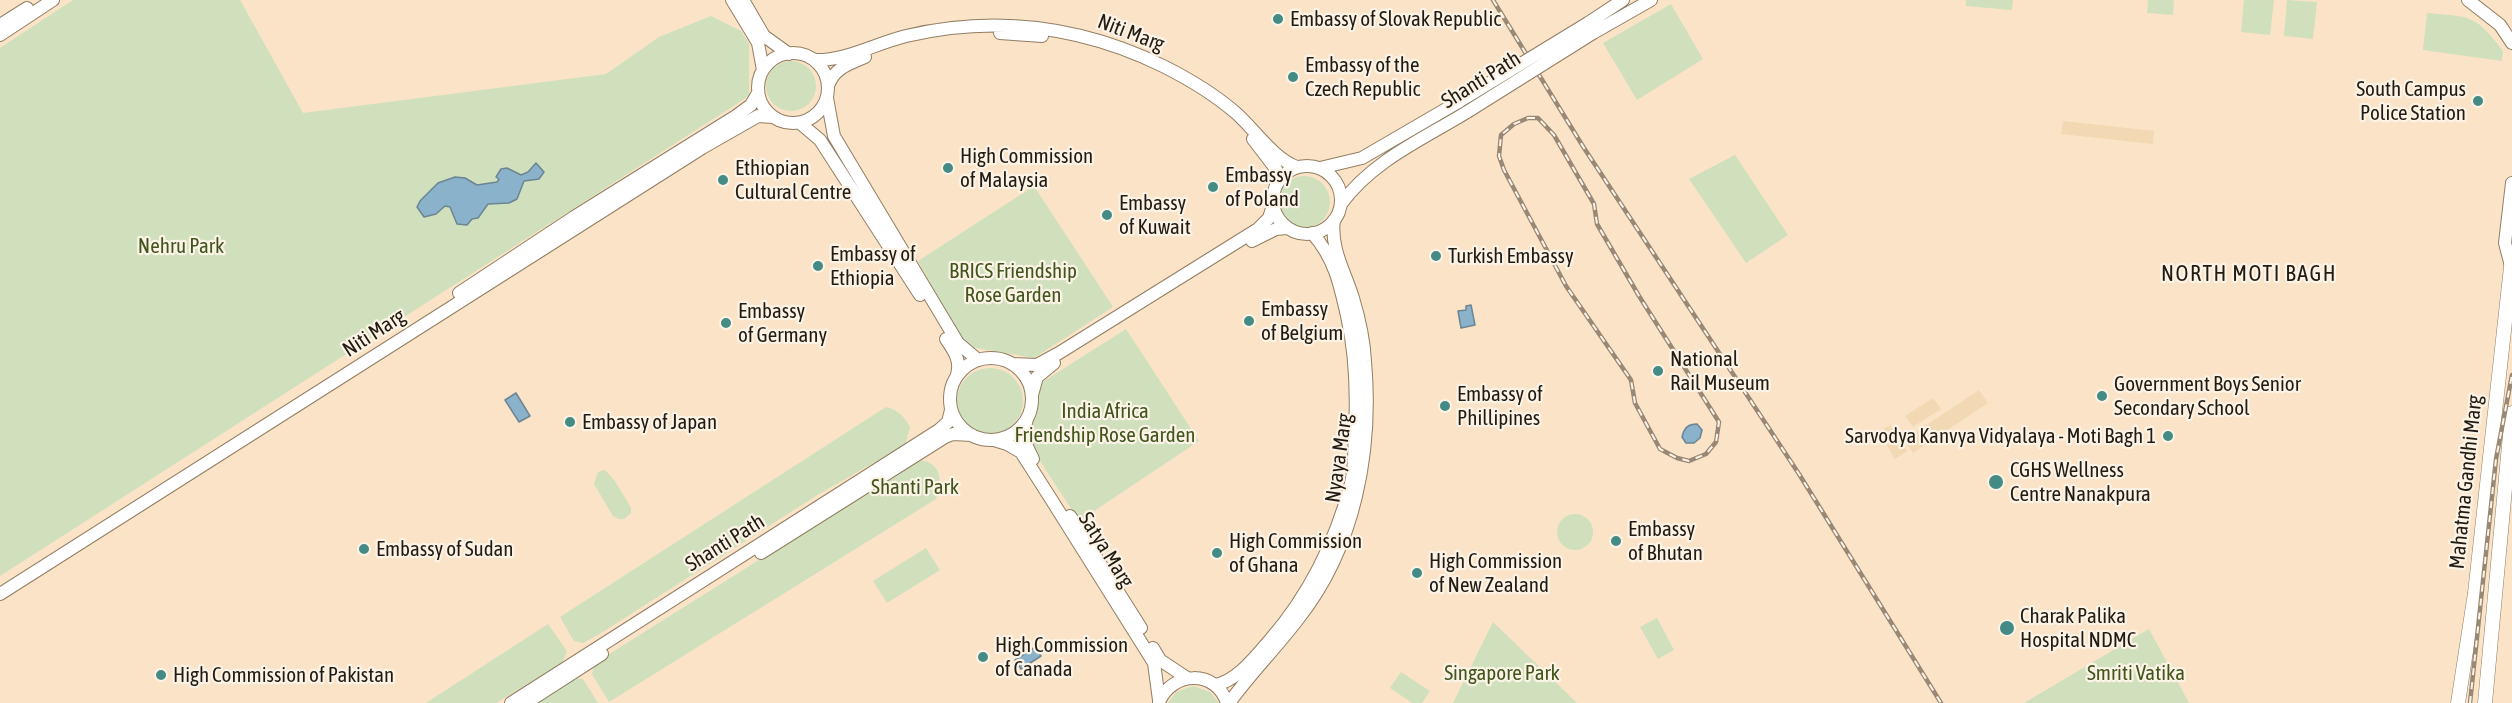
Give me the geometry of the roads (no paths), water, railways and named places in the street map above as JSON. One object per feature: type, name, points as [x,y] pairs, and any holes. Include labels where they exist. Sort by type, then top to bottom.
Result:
[{"type":"main road","points":[[0,25],[39,0]]},
{"type":"main road","points":[[0,35],[53,0]]},
{"type":"main road","points":[[732,0],[759,43],[763,70]]},
{"type":"main road","points":[[742,0],[764,36],[789,54]]},
{"type":"main road","name":"Shanti Path","points":[[1591,28],[1623,0]]},
{"type":"main road","name":"Shanti Path","points":[[1341,204],[1353,188],[1374,169],[1464,107],[1591,28],[1651,0]]},
{"type":"main road","points":[[2468,0],[2500,25],[2512,43]]},
{"type":"main road","name":"Niti Marg","points":[[814,60],[843,57],[905,36],[968,26],[1021,25],[1076,34],[1125,50],[1183,75],[1235,112],[1284,162],[1297,166]]},
{"type":"main road","name":"Niti Marg","points":[[827,92],[834,73],[845,65],[885,50],[932,38],[1019,33],[1074,41],[1133,59],[1168,76],[1209,102],[1254,140],[1276,169],[1277,181]]},
{"type":"main road","points":[[827,92],[819,112],[800,123],[791,123],[773,117],[762,104],[758,93],[759,79],[771,61],[789,54],[802,55],[814,60],[824,72],[834,136],[958,343],[978,360]]},
{"type":"main road","name":"Niti Marg","points":[[0,586],[424,316],[568,221],[736,116],[752,105],[758,93]]},
{"type":"main road","name":"Shanti Path","points":[[1320,168],[1362,158],[1464,107]]},
{"type":"main road","name":"Niti Marg","points":[[0,594],[702,148],[758,116],[773,117]]},
{"type":"main road","points":[[800,123],[817,135],[957,357],[959,364],[950,399],[951,410],[959,425],[972,435],[994,440],[1013,434],[1027,419],[1031,410],[1037,377],[1048,367],[1200,270],[1262,235],[1287,228]]},
{"type":"main road","points":[[956,378],[965,367],[978,360],[992,358],[1012,364],[1037,365],[1059,354],[1258,230],[1269,218],[1277,181],[1297,166],[1320,168],[1335,180],[1340,191],[1341,204],[1334,220],[1324,229],[1312,233],[1299,233],[1287,228],[1280,222],[1273,205]]},
{"type":"main road","points":[[2511,262],[2505,243],[2512,183]]},
{"type":"main road","name":"Nyaya Marg","points":[[1228,703],[1299,619],[1324,580],[1343,539],[1360,483],[1367,417],[1365,360],[1353,299],[1333,238],[1334,220]]},
{"type":"main road","name":"Nyaya Marg","points":[[1215,685],[1226,683],[1239,672],[1269,641],[1292,612],[1330,543],[1352,481],[1356,358],[1341,285],[1333,263],[1324,247],[1312,233]]},
{"type":"main road","name":"Mahatma Gandhi Marg","points":[[2458,703],[2475,593],[2511,262]]},
{"type":"main road","points":[[1012,364],[1026,377],[1032,395]]},
{"type":"main road","name":"Shanti Path","points":[[511,703],[939,430],[948,422],[951,410]]},
{"type":"main road","name":"Mahatma Gandhi Marg","points":[[2485,703],[2512,413]]},
{"type":"main road","name":"Satya Marg","points":[[1027,419],[1022,436],[1034,463],[1084,536],[1160,660],[1187,678],[1205,679],[1215,685]]},
{"type":"main road","name":"Shanti Path","points":[[526,703],[945,437],[953,434],[972,435]]},
{"type":"main road","name":"Satya Marg","points":[[994,440],[1007,444],[1021,453],[1154,663],[1159,701]]},
{"type":"main road","points":[[1159,701],[1171,685],[1187,678]]},
{"type":"main road","points":[[1215,685],[1221,690],[1228,703]]},
{"type":"water","points":[[536,163],[544,172],[539,179],[524,181],[517,199],[509,203],[488,204],[478,218],[472,219],[467,225],[457,224],[450,207],[445,206],[436,214],[424,217],[417,207],[438,183],[455,177],[465,178],[477,185],[497,182],[499,179],[496,177],[501,169],[507,168],[521,175],[528,172]]},
{"type":"water","points":[[1471,305],[1475,325],[1461,328],[1458,311],[1466,310],[1466,306]]},
{"type":"water","points":[[516,393],[530,416],[519,422],[505,400]]},
{"type":"water","points":[[1697,424],[1702,430],[1700,438],[1694,443],[1686,443],[1682,437],[1684,431],[1687,427]]},
{"type":"water","points":[[1035,647],[1041,656],[1021,669],[1015,660]]},
{"type":"railway","points":[[1493,0],[1584,148],[1799,474],[1941,703]]},
{"type":"railway","points":[[1528,118],[1538,118],[1554,135],[1594,204],[1597,224],[1639,296],[1719,422],[1716,442],[1706,454],[1689,461],[1677,458],[1660,449],[1635,403],[1631,380],[1566,286],[1504,170],[1499,156],[1501,135],[1514,124],[1528,118]]},
{"type":"railway","points":[[2470,703],[2496,459],[2512,375]]},
{"type":"place","name":"Embassy of Slovak Republic","points":[[1278,19]]},
{"type":"place","name":"Embassy of the Czech Republic","points":[[1293,77]]},
{"type":"place","name":"South Campus Police Station","points":[[2478,101]]},
{"type":"place","name":"High Commission of Malaysia","points":[[948,168]]},
{"type":"place","name":"Ethiopian Cultural Centre","points":[[723,180]]},
{"type":"place","name":"Embassy of Poland","points":[[1213,187]]},
{"type":"place","name":"Embassy of Kuwait","points":[[1107,215]]},
{"type":"place","name":"Turkish Embassy","points":[[1436,256]]},
{"type":"place","name":"Embassy of Ethiopia","points":[[818,266]]},
{"type":"place","name":"Embassy of Belgium","points":[[1249,321]]},
{"type":"place","name":"Embassy of Germany","points":[[726,323]]},
{"type":"place","name":"National Rail Museum","points":[[1658,371]]},
{"type":"place","name":"Government Boys Senior Secondary School","points":[[2102,396]]},
{"type":"place","name":"Embassy of Phillipines","points":[[1445,406]]},
{"type":"place","name":"Embassy of Japan","points":[[570,422]]},
{"type":"place","name":"Sarvodya Kanvya Vidyalaya - Moti Bagh 1","points":[[2168,436]]},
{"type":"place","name":"CGHS Wellness Centre Nanakpura","points":[[1996,482]]},
{"type":"place","name":"Embassy of Bhutan","points":[[1616,541]]},
{"type":"place","name":"Embassy of Sudan","points":[[364,549]]},
{"type":"place","name":"High Commission of Ghana","points":[[1217,553]]},
{"type":"place","name":"High Commission of New Zealand","points":[[1417,573]]},
{"type":"place","name":"Charak Palika Hospital NDMC","points":[[2007,628]]},
{"type":"place","name":"High Commission of Canada","points":[[983,657]]},
{"type":"place","name":"High Commission of Pakistan","points":[[161,675]]},
{"type":"district","name":"NORTH MOTI BAGH","points":[[2249,274]]},
{"type":"park label","name":"Nehru Park","points":[[181,246]]},
{"type":"park label","name":"BRICS Friendship Rose Garden","points":[[1013,283]]},
{"type":"park label","name":"India Africa Friendship Rose Garden","points":[[1105,423]]},
{"type":"park label","name":"Shanti Park","points":[[915,487]]},
{"type":"park label","name":"Singapore Park","points":[[1502,673]]},
{"type":"park label","name":"Smriti Vatika","points":[[2136,673]]}]
